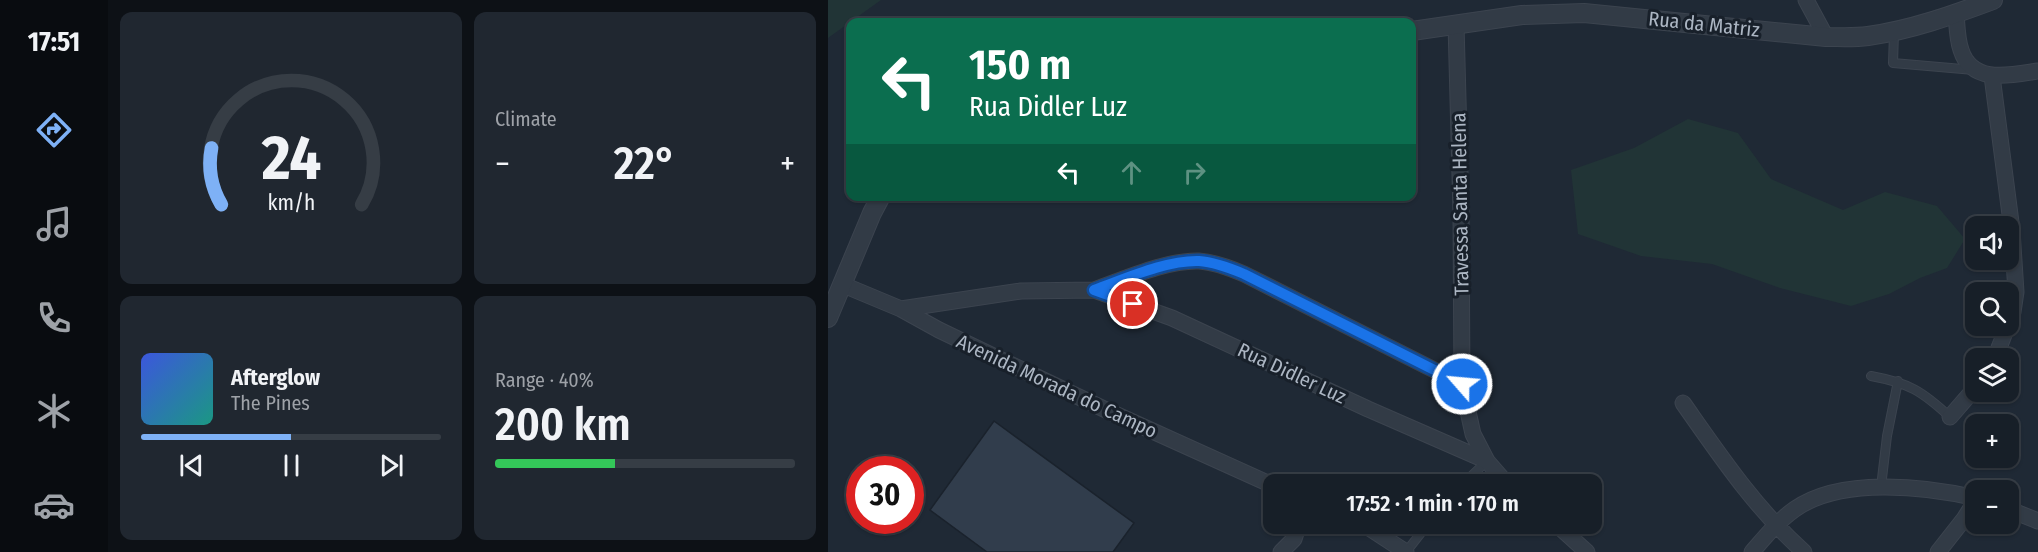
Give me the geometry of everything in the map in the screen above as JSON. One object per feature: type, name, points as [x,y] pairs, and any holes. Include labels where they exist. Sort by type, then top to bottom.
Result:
[{"type":"street","points":[[1806,0],[1826,37]]},
{"type":"street","name":"Rua da Matriz","points":[[1416,30],[1522,15],[1584,13],[1826,37],[1865,36],[1894,32],[1993,0]]},
{"type":"street","points":[[1956,13],[1960,50],[1965,60],[1976,70],[1992,76],[2038,71]]},
{"type":"street","name":"Travessa Santa Helena","points":[[1456,24],[1461,213],[1462,384],[1473,434],[1487,461]]},
{"type":"street","points":[[1992,76],[2012,230],[2016,292],[2013,312],[1999,348]]},
{"type":"street","points":[[828,318],[879,201]]},
{"type":"street","name":"Rua Didler Luz","points":[[901,309],[1021,291],[1094,290],[1169,265],[1198,261],[1225,266],[1244,274],[1462,384]]},
{"type":"street","name":"Avenida Morada do Campo","points":[[841,284],[901,309],[939,330],[1095,405],[1263,481]]},
{"type":"street","name":"Rua Didler Luz","points":[[1094,290],[1172,318],[1368,409],[1487,461]]},
{"type":"street","points":[[1950,417],[1965,400]]},
{"type":"street","points":[[1683,404],[1742,487],[1804,552]]},
{"type":"street","points":[[1487,461],[1498,474]]},
{"type":"street","points":[[1752,552],[1776,525],[1796,508],[1822,496],[1881,487],[1909,487],[1965,496]]},
{"type":"street","points":[[2019,513],[2038,521]]},
{"type":"street","points":[[1938,552],[1965,517]]},
{"type":"street","points":[[1281,552],[1294,539],[1296,534]]},
{"type":"street","points":[[1378,534],[1406,552]]},
{"type":"street","points":[[1567,534],[1587,552]]},
{"type":"lane","points":[[1894,32],[1893,63],[1976,70]]},
{"type":"lane","points":[[1871,376],[1898,381],[1920,391],[1950,417]]},
{"type":"lane","points":[[1881,487],[1887,436],[1898,381]]},
{"type":"lane","points":[[1473,474],[1487,461]]},
{"type":"lane","points":[[1406,552],[1420,534]]},
{"type":"shaded area","points":[[828,0],[881,0],[856,18],[846,18],[846,25],[828,38]]},
{"type":"shaded area","points":[[1688,119],[1738,133],[1771,179],[1843,210],[1885,192],[1937,206],[1965,239],[1947,268],[1920,278],[1889,294],[1851,306],[1780,288],[1712,264],[1641,256],[1578,234],[1571,170],[1634,148]]},
{"type":"building","points":[[994,421],[1134,523],[1113,552],[987,552],[930,510]]},
{"type":"route","points":[[1133,304],[1094,290],[1169,265],[1198,261],[1225,266],[1462,384]]}]
